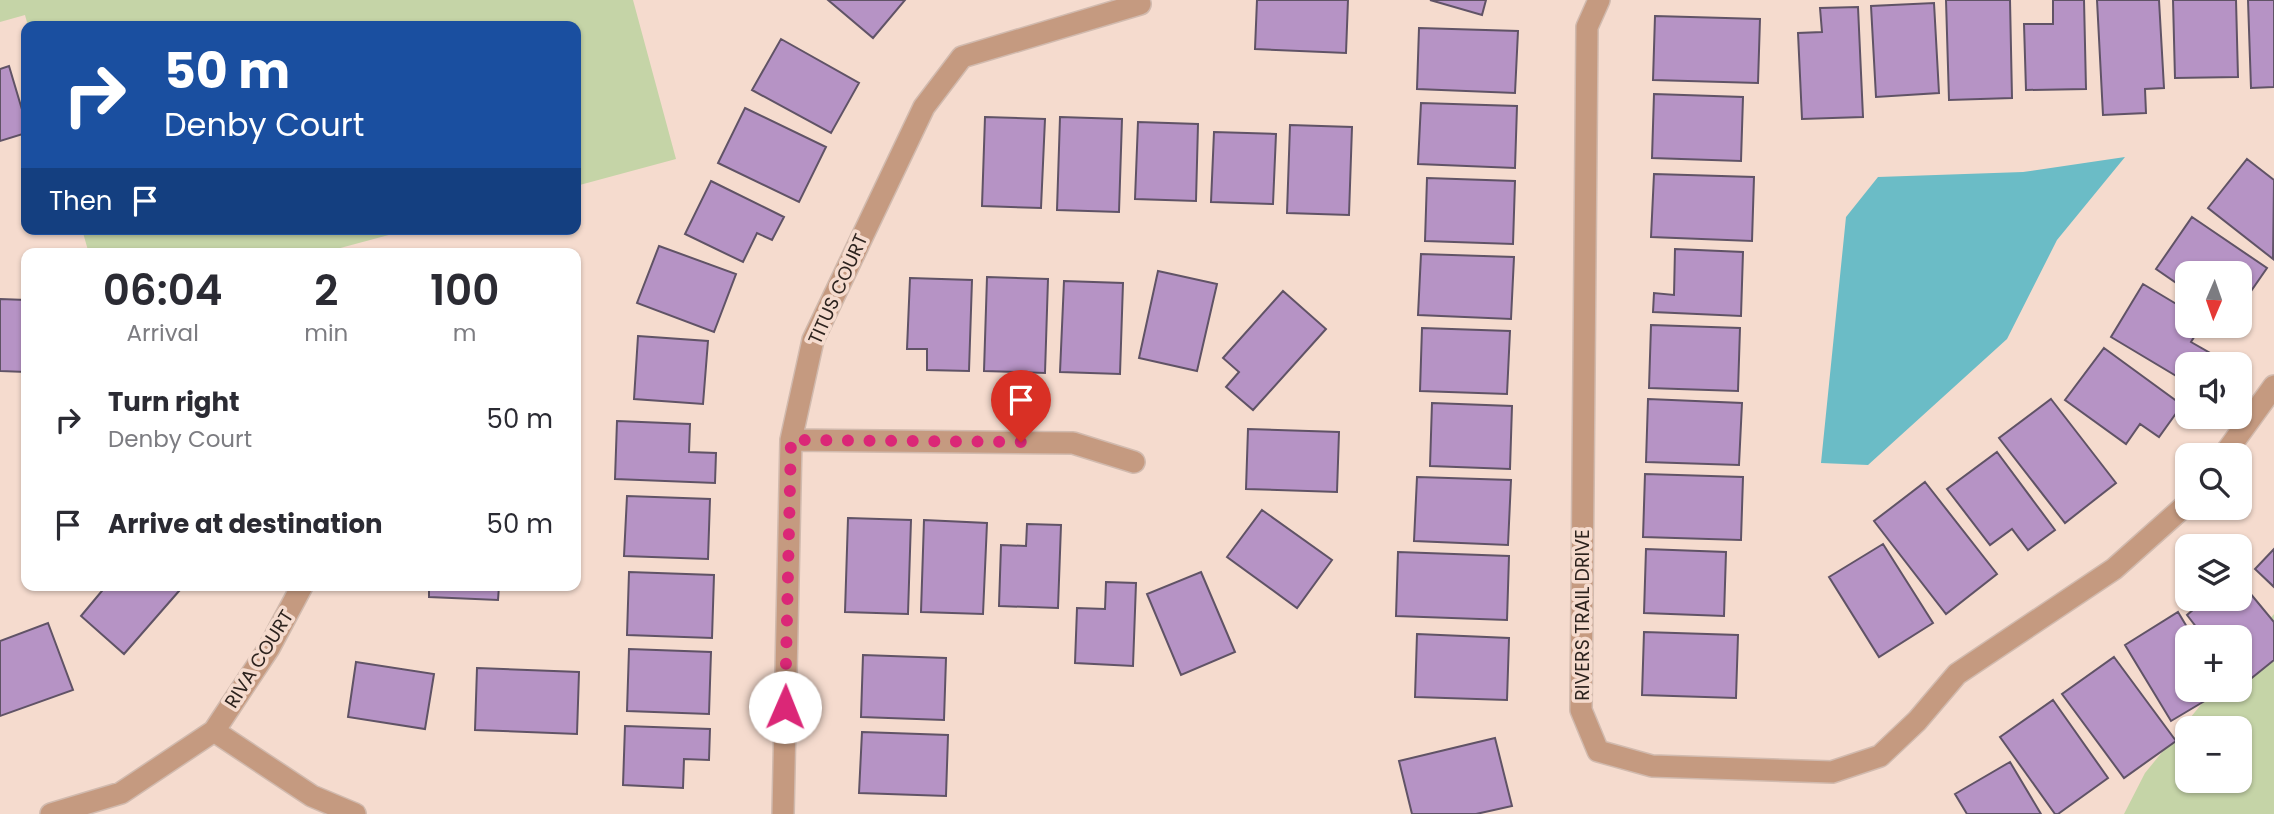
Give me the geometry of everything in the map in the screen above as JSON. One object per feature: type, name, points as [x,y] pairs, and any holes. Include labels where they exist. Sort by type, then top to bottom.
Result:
[{"type":"street","name":"RIVERS TRAIL DRIVE","points":[[1599,0],[1587,27],[1581,696],[1581,710],[1598,751],[1652,766],[1832,772],[1880,756],[1917,721],[1957,674],[2114,569],[2175,515]]},
{"type":"street","name":"TITUS COURT","points":[[783,814],[791,440],[813,340],[924,107],[962,57],[1140,4]]},
{"type":"street","points":[[2233,443],[2274,386]]},
{"type":"street","points":[[791,440],[1073,443],[1134,462]]},
{"type":"street","name":"RIVA COURT","points":[[214,731],[269,648],[299,591]]},
{"type":"street","points":[[51,814],[121,793],[214,731],[312,796],[355,814]]},
{"type":"green space","points":[[0,0],[633,0],[676,159],[581,185],[581,21],[27,21],[25,15],[0,22]]},
{"type":"green space","points":[[84,235],[389,235],[340,248],[87,248]]},
{"type":"green space","points":[[2274,614],[2274,814],[2124,814],[2145,773],[2175,736],[2175,793],[2252,793],[2252,716],[2192,716],[2203,702],[2252,702],[2252,641]]},
{"type":"water","points":[[2125,157],[2057,240],[2007,339],[1868,465],[1821,463],[1846,217],[1878,177],[2023,172]]},
{"type":"building","points":[[828,0],[905,0],[873,38]]},
{"type":"building","points":[[1257,0],[1348,0],[1346,53],[1255,49]]},
{"type":"building","points":[[1430,0],[1486,0],[1482,15]]},
{"type":"building","points":[[1946,0],[2010,0],[2012,98],[1949,100]]},
{"type":"building","points":[[2053,0],[2084,0],[2086,89],[2026,90],[2024,24],[2053,24]]},
{"type":"building","points":[[2097,0],[2159,0],[2164,88],[2145,89],[2146,113],[2103,115]]},
{"type":"building","points":[[2173,0],[2236,0],[2238,77],[2175,78]]},
{"type":"building","points":[[2248,0],[2274,0],[2274,87],[2251,88]]},
{"type":"building","points":[[1934,3],[1939,93],[1876,97],[1871,6]]},
{"type":"building","points":[[1858,7],[1863,117],[1802,119],[1798,33],[1822,32],[1820,8]]},
{"type":"building","points":[[1655,16],[1760,19],[1758,83],[1653,80]]},
{"type":"building","points":[[1419,28],[1518,31],[1515,93],[1417,89]]},
{"type":"building","points":[[781,39],[859,83],[831,133],[752,90]]},
{"type":"building","points":[[9,66],[21,106],[21,135],[0,141],[0,69]]},
{"type":"building","points":[[1654,94],[1743,97],[1741,161],[1652,158]]},
{"type":"building","points":[[1421,103],[1517,106],[1515,168],[1418,164]]},
{"type":"building","points":[[745,108],[826,147],[799,202],[718,163]]},
{"type":"building","points":[[985,117],[1045,119],[1041,208],[982,206]]},
{"type":"building","points":[[1060,117],[1122,119],[1119,212],[1057,210]]},
{"type":"building","points":[[1138,122],[1198,124],[1196,201],[1135,199]]},
{"type":"building","points":[[1290,125],[1352,127],[1349,215],[1287,213]]},
{"type":"building","points":[[1214,132],[1276,134],[1273,204],[1211,202]]},
{"type":"building","points":[[2247,159],[2274,180],[2273,259],[2208,208]]},
{"type":"building","points":[[1654,174],[1754,177],[1752,241],[1651,237]]},
{"type":"building","points":[[1427,178],[1515,181],[1513,244],[1425,241]]},
{"type":"building","points":[[711,181],[784,217],[772,240],[757,233],[743,262],[685,234]]},
{"type":"building","points":[[2192,217],[2267,268],[2252,290],[2252,261],[2175,261],[2175,282],[2156,269]]},
{"type":"building","points":[[659,246],[736,274],[714,332],[637,303]]},
{"type":"building","points":[[1675,249],[1743,252],[1741,316],[1653,312],[1654,293],[1674,295]]},
{"type":"building","points":[[1421,254],[1514,257],[1511,319],[1418,315]]},
{"type":"building","points":[[1158,271],[1217,284],[1197,371],[1139,358]]},
{"type":"building","points":[[987,277],[1048,279],[1045,373],[984,371]]},
{"type":"building","points":[[910,278],[972,280],[969,371],[927,370],[927,349],[907,349]]},
{"type":"building","points":[[1064,281],[1123,283],[1120,374],[1060,372]]},
{"type":"building","points":[[2143,284],[2175,303],[2175,338],[2194,338],[2191,342],[2208,352],[2175,352],[2175,375],[2111,337]]},
{"type":"building","points":[[1283,291],[1326,329],[1253,410],[1226,387],[1239,372],[1223,358]]},
{"type":"building","points":[[0,299],[21,300],[21,372],[0,371]]},
{"type":"building","points":[[1651,325],[1740,328],[1738,391],[1649,388]]},
{"type":"building","points":[[1422,328],[1510,331],[1507,394],[1420,391]]},
{"type":"building","points":[[638,336],[708,341],[703,404],[634,399]]},
{"type":"building","points":[[2104,348],[2175,400],[2175,415],[2159,437],[2140,424],[2126,444],[2065,400]]},
{"type":"building","points":[[1648,399],[1742,403],[1739,465],[1646,462]]},
{"type":"building","points":[[2051,399],[2116,483],[2065,523],[1999,438]]},
{"type":"building","points":[[1432,403],[1512,406],[1510,469],[1430,466]]},
{"type":"building","points":[[617,421],[690,424],[689,452],[716,453],[715,483],[615,479]]},
{"type":"building","points":[[1248,429],[1339,432],[1337,492],[1246,489]]},
{"type":"building","points":[[1997,452],[2055,530],[2028,550],[2012,529],[1990,545],[1947,489]]},
{"type":"building","points":[[1645,474],[1743,477],[1741,540],[1643,537]]},
{"type":"building","points":[[1417,477],[1511,480],[1508,545],[1414,541]]},
{"type":"building","points":[[1925,482],[1997,574],[1946,614],[1874,521]]},
{"type":"building","points":[[627,496],[710,499],[708,559],[624,556]]},
{"type":"building","points":[[1262,510],[1332,560],[1297,608],[1227,557]]},
{"type":"building","points":[[848,518],[911,520],[908,614],[845,612]]},
{"type":"building","points":[[924,520],[987,523],[983,614],[921,612]]},
{"type":"building","points":[[1027,524],[1061,525],[1058,608],[999,606],[1001,545],[1026,546]]},
{"type":"building","points":[[1883,544],[1933,623],[1879,657],[1829,577]]},
{"type":"building","points":[[1646,549],[1726,552],[1724,616],[1644,613]]},
{"type":"building","points":[[2274,549],[2274,587],[2255,569]]},
{"type":"building","points":[[1398,552],[1509,556],[1507,620],[1396,616]]},
{"type":"building","points":[[629,572],[714,575],[712,638],[627,635]]},
{"type":"building","points":[[1201,572],[1235,652],[1181,675],[1147,594]]},
{"type":"building","points":[[1106,582],[1136,583],[1133,666],[1075,663],[1077,608],[1105,609]]},
{"type":"building","points":[[102,591],[179,591],[124,654],[81,616]]},
{"type":"building","points":[[429,591],[499,591],[498,600],[429,597]]},
{"type":"building","points":[[2252,595],[2274,622],[2274,660],[2252,678],[2252,625],[2195,625],[2187,615],[2192,611],[2252,611]]},
{"type":"building","points":[[2178,612],[2186,625],[2175,625],[2175,702],[2203,702],[2175,716],[2171,721],[2125,645]]},
{"type":"building","points":[[48,623],[73,690],[0,716],[0,641]]},
{"type":"building","points":[[1644,632],[1738,635],[1736,698],[1642,695]]},
{"type":"building","points":[[1417,634],[1509,638],[1507,700],[1415,697]]},
{"type":"building","points":[[629,649],[711,652],[709,714],[627,711]]},
{"type":"building","points":[[863,655],[946,658],[944,720],[861,717]]},
{"type":"building","points":[[2114,657],[2175,742],[2124,778],[2062,694]]},
{"type":"building","points":[[356,662],[434,674],[425,729],[348,717]]},
{"type":"building","points":[[477,668],[579,672],[577,734],[475,730]]},
{"type":"building","points":[[2053,700],[2108,778],[2058,814],[2055,814],[2000,737]]},
{"type":"building","points":[[625,726],[710,729],[709,760],[684,759],[683,788],[623,785]]},
{"type":"building","points":[[862,732],[948,735],[946,796],[859,793]]},
{"type":"building","points":[[1495,738],[1512,806],[1476,814],[1412,814],[1399,761]]},
{"type":"building","points":[[2010,762],[2041,814],[1967,814],[1955,794]]},
{"type":"route","points":[[785,707],[791,440],[1021,442]]}]
